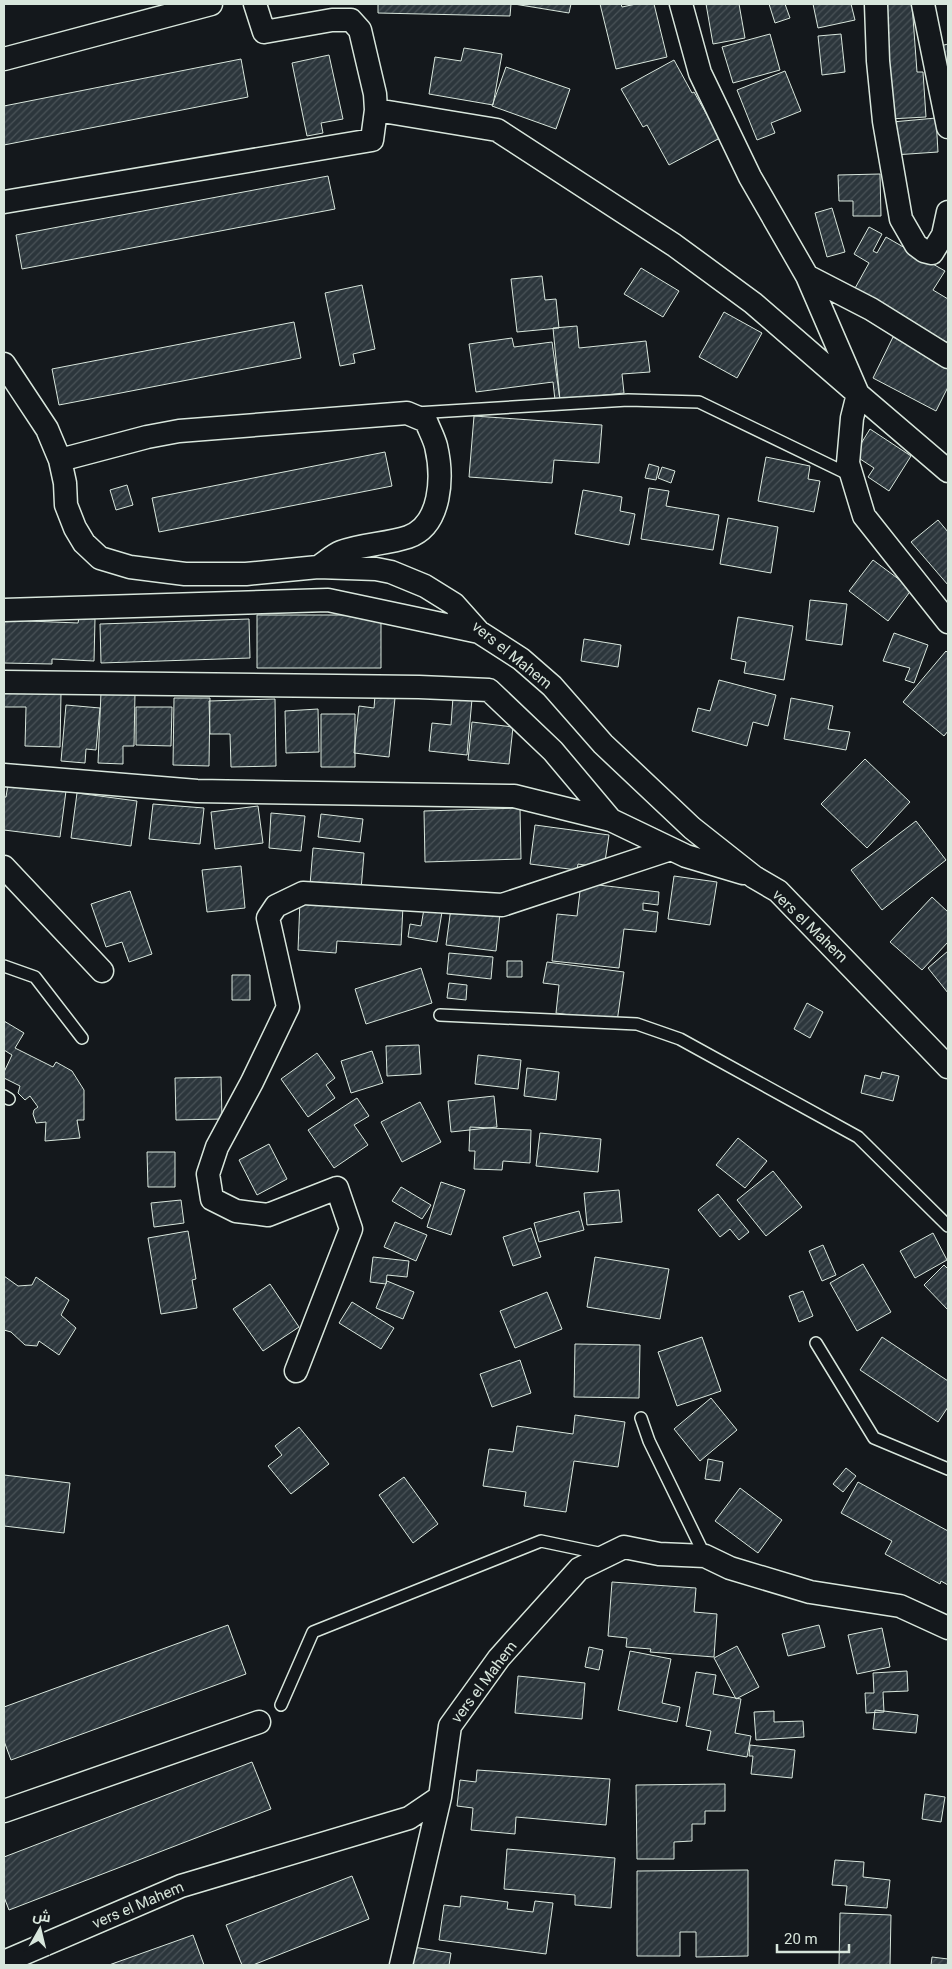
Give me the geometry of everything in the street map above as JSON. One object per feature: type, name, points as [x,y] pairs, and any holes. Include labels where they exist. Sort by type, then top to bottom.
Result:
[{"type":"street","points":[[4,59],[211,4]]},
{"type":"street","points":[[4,202],[372,140],[376,110],[375,94],[360,30],[351,20],[332,20],[264,32],[255,4]]},
{"type":"street","points":[[681,4],[700,73],[750,177],[807,276],[858,394],[852,418],[848,463],[864,516],[948,622]]},
{"type":"street","points":[[876,4],[884,121],[901,219],[916,245],[924,251],[932,253],[943,236],[948,212]]},
{"type":"street","points":[[923,4],[948,127]]},
{"type":"street","points":[[376,110],[497,130],[674,245],[753,303],[948,471]]},
{"type":"street","points":[[807,276],[871,309],[948,357]]},
{"type":"street","name":"vers el Mahem","points":[[4,364],[47,430],[60,460],[65,483],[66,505],[84,543],[100,558],[130,567],[185,574],[246,574],[318,567],[391,572],[425,586],[454,604],[479,632],[521,659],[546,680],[603,744],[692,828],[754,877],[778,892],[948,1067]]},
{"type":"street","points":[[60,460],[147,437],[180,431],[407,414],[426,421],[436,445],[440,475],[439,492],[434,510],[425,528],[409,536],[340,552],[318,567]]},
{"type":"street","points":[[4,610],[328,600],[479,632]]},
{"type":"street","points":[[4,682],[419,687],[489,690],[553,751],[610,820]]},
{"type":"street","points":[[4,775],[197,791],[514,796],[610,820],[686,856],[754,877]]},
{"type":"street","points":[[296,1371],[351,1229],[337,1188],[268,1215],[236,1211],[212,1199],[208,1174],[217,1146],[252,1082],[288,1006],[268,918],[276,906],[303,893],[502,905],[671,849]]},
{"type":"street","points":[[4,867],[102,971]]},
{"type":"street","name":"vers el Mahem","points":[[4,1962],[181,1886],[409,1818],[440,1797],[450,1726],[499,1658],[579,1569],[624,1547],[659,1554],[705,1556],[730,1568],[810,1592],[900,1606],[948,1628]]},
{"type":"street","points":[[4,1811],[259,1722]]},
{"type":"street","points":[[401,1965],[440,1797]]},
{"type":"lane","points":[[407,414],[628,400],[699,402],[852,476]]},
{"type":"lane","points":[[4,966],[35,978],[82,1038]]},
{"type":"lane","points":[[440,1015],[637,1024],[680,1039],[858,1136],[948,1226]]},
{"type":"lane","points":[[816,1343],[874,1438],[948,1469]]},
{"type":"lane","points":[[641,1418],[649,1441],[705,1556]]},
{"type":"lane","points":[[282,1705],[313,1632],[540,1541],[607,1555]]},
{"type":"building","points":[[378,4],[511,4],[510,16],[378,13]]},
{"type":"building","points":[[514,4],[571,4],[569,13]]},
{"type":"building","points":[[600,4],[621,4],[622,7],[636,4],[654,4],[667,57],[616,69]]},
{"type":"building","points":[[706,4],[739,4],[745,38],[713,44]]},
{"type":"building","points":[[769,4],[785,4],[790,18],[775,23]]},
{"type":"building","points":[[813,4],[851,4],[855,20],[818,28]]},
{"type":"building","points":[[885,4],[912,4],[917,72],[923,72],[926,117],[889,119]]},
{"type":"building","points":[[770,34],[780,70],[733,83],[722,47]]},
{"type":"building","points":[[841,34],[845,72],[822,75],[818,36]]},
{"type":"building","points":[[948,44],[948,76],[936,47]]},
{"type":"building","points":[[464,48],[502,54],[493,105],[429,94],[435,57],[461,61]]},
{"type":"building","points":[[329,55],[343,119],[321,123],[323,133],[307,136],[292,63]]},
{"type":"building","points":[[241,59],[248,97],[4,145],[4,106]]},
{"type":"building","points":[[674,60],[720,138],[669,165],[647,125],[643,127],[621,89]]},
{"type":"building","points":[[506,67],[570,89],[556,129],[492,106]]},
{"type":"building","points":[[785,71],[801,111],[771,123],[775,133],[757,140],[737,90]]},
{"type":"building","points":[[936,118],[938,152],[894,155],[892,122]]},
{"type":"building","points":[[880,174],[881,216],[853,216],[853,201],[839,201],[838,175]]},
{"type":"building","points":[[328,176],[335,209],[22,269],[16,235]]},
{"type":"building","points":[[832,208],[845,252],[827,257],[815,213]]},
{"type":"building","points":[[869,227],[882,234],[873,251],[877,253],[886,237],[945,271],[933,290],[948,299],[948,343],[854,290],[869,263],[854,254]]},
{"type":"building","points":[[641,268],[679,291],[663,317],[624,294]]},
{"type":"building","points":[[542,276],[545,300],[556,299],[559,328],[517,332],[511,279]]},
{"type":"building","points":[[362,285],[375,349],[353,354],[355,363],[340,366],[325,293]]},
{"type":"building","points":[[724,312],[762,333],[737,378],[699,357]]},
{"type":"building","points":[[294,322],[301,358],[59,405],[52,369]]},
{"type":"building","points":[[577,326],[579,348],[646,341],[650,372],[622,374],[624,393],[560,400],[553,328]]},
{"type":"building","points":[[893,337],[948,365],[948,387],[936,411],[873,378]]},
{"type":"building","points":[[512,338],[514,347],[552,342],[560,400],[555,400],[553,382],[476,392],[469,344]]},
{"type":"building","points":[[474,416],[602,425],[599,463],[554,460],[552,483],[469,477]]},
{"type":"building","points":[[870,429],[911,456],[889,491],[868,477],[874,468],[854,455]]},
{"type":"building","points":[[385,452],[392,486],[159,532],[152,498]]},
{"type":"building","points":[[766,457],[810,466],[808,479],[820,481],[814,512],[758,501]]},
{"type":"building","points":[[649,464],[659,467],[656,480],[645,478]]},
{"type":"building","points":[[662,467],[675,471],[671,483],[658,478]]},
{"type":"building","points":[[127,485],[133,505],[116,510],[110,490]]},
{"type":"building","points":[[649,488],[669,491],[666,506],[719,515],[713,550],[641,539]]},
{"type":"building","points":[[583,490],[622,497],[620,511],[635,514],[629,545],[575,534]]},
{"type":"building","points":[[728,518],[778,527],[771,573],[720,564]]},
{"type":"building","points":[[938,520],[948,532],[948,585],[911,542]]},
{"type":"building","points":[[873,560],[912,589],[888,621],[849,591]]},
{"type":"building","points":[[810,600],[847,604],[842,645],[806,640]]},
{"type":"building","points":[[257,615],[381,615],[381,668],[257,668]]},
{"type":"building","points":[[738,617],[793,626],[784,680],[744,673],[746,662],[731,659]]},
{"type":"building","points":[[79,618],[95,619],[94,661],[52,659],[52,664],[4,663],[4,620],[78,623]]},
{"type":"building","points":[[249,619],[250,658],[101,663],[100,624]]},
{"type":"building","points":[[894,633],[928,645],[914,683],[905,680],[910,668],[883,661]]},
{"type":"building","points":[[584,639],[621,645],[618,667],[581,661]]},
{"type":"building","points":[[946,651],[948,653],[948,731],[944,736],[903,702]]},
{"type":"building","points":[[719,680],[776,695],[768,726],[753,722],[747,746],[692,731],[698,708],[710,711]]},
{"type":"building","points":[[101,692],[135,693],[134,746],[123,746],[123,764],[98,763]]},
{"type":"building","points":[[4,693],[61,694],[60,747],[25,746],[26,707],[4,707]]},
{"type":"building","points":[[375,696],[395,698],[389,757],[354,753],[359,706],[374,708]]},
{"type":"building","points":[[453,697],[472,699],[467,755],[429,751],[432,723],[451,725]]},
{"type":"building","points":[[174,698],[210,698],[209,766],[173,765]]},
{"type":"building","points":[[791,698],[833,706],[828,729],[850,732],[846,750],[784,739]]},
{"type":"building","points":[[275,699],[276,766],[231,767],[230,734],[210,734],[209,701]]},
{"type":"building","points":[[66,705],[100,708],[96,750],[86,749],[85,763],[61,761]]},
{"type":"building","points":[[136,707],[172,707],[171,746],[136,745]]},
{"type":"building","points":[[318,709],[319,752],[286,753],[285,711]]},
{"type":"building","points":[[321,714],[355,714],[355,767],[321,767]]},
{"type":"building","points":[[472,722],[513,727],[509,764],[468,760]]},
{"type":"building","points":[[865,759],[910,802],[867,848],[821,804]]},
{"type":"building","points":[[8,784],[66,791],[60,837],[4,830],[4,797],[6,797]]},
{"type":"building","points":[[77,793],[137,801],[131,846],[71,838]]},
{"type":"building","points":[[153,804],[204,808],[200,844],[149,839]]},
{"type":"building","points":[[258,806],[263,843],[215,849],[211,812]]},
{"type":"building","points":[[520,808],[521,859],[425,862],[424,811]]},
{"type":"building","points":[[271,813],[305,816],[301,851],[269,848]]},
{"type":"building","points":[[321,814],[363,819],[360,842],[318,837]]},
{"type":"building","points":[[916,821],[946,860],[882,910],[851,870]]},
{"type":"building","points":[[535,825],[609,835],[604,868],[578,864],[577,870],[530,864]]},
{"type":"building","points":[[313,848],[364,853],[361,890],[310,885]]},
{"type":"building","points":[[241,866],[245,908],[207,912],[202,870]]},
{"type":"building","points":[[674,876],[717,882],[710,925],[668,919]]},
{"type":"building","points":[[581,883],[659,892],[658,905],[643,903],[643,910],[658,912],[656,932],[624,929],[619,968],[552,961],[557,914],[577,916]]},
{"type":"building","points":[[130,891],[152,954],[129,962],[122,942],[106,947],[91,904]]},
{"type":"building","points":[[932,897],[948,912],[948,942],[922,970],[890,942]]},
{"type":"building","points":[[300,900],[403,906],[401,945],[337,941],[336,953],[298,950]]},
{"type":"building","points":[[451,908],[500,913],[496,951],[446,945]]},
{"type":"building","points":[[424,909],[442,912],[437,942],[408,937],[410,924],[421,926]]},
{"type":"building","points":[[948,951],[948,993],[928,968]]},
{"type":"building","points":[[449,953],[493,957],[491,979],[447,974]]},
{"type":"building","points":[[507,961],[522,961],[522,977],[507,977]]},
{"type":"building","points":[[547,962],[624,972],[617,1022],[556,1013],[559,985],[543,983]]},
{"type":"building","points":[[421,968],[432,1003],[366,1024],[355,989]]},
{"type":"building","points":[[232,975],[250,975],[250,1000],[232,1000]]},
{"type":"building","points":[[449,983],[467,985],[466,1000],[447,998]]},
{"type":"building","points":[[807,1003],[823,1012],[810,1038],[794,1029]]},
{"type":"building","points":[[4,1021],[24,1033],[15,1048],[53,1067],[56,1062],[72,1071],[84,1090],[84,1120],[77,1120],[80,1138],[45,1141],[46,1122],[36,1123],[33,1114],[34,1110],[38,1107],[30,1096],[25,1100],[18,1093],[20,1086],[4,1078],[4,1072],[12,1055],[4,1050]]},
{"type":"building","points":[[419,1045],[421,1074],[387,1076],[386,1046]]},
{"type":"building","points":[[372,1051],[383,1083],[351,1093],[341,1061]]},
{"type":"building","points":[[317,1053],[335,1078],[326,1085],[335,1098],[308,1117],[281,1079]]},
{"type":"building","points":[[478,1055],[521,1060],[518,1089],[475,1084]]},
{"type":"building","points":[[527,1068],[559,1072],[556,1100],[524,1096]]},
{"type":"building","points":[[882,1072],[899,1076],[893,1101],[861,1093],[865,1075],[880,1079]]},
{"type":"building","points":[[221,1077],[222,1119],[176,1120],[175,1078]]},
{"type":"building","points":[[494,1096],[497,1127],[451,1132],[448,1101]]},
{"type":"building","points":[[357,1098],[369,1116],[354,1125],[368,1145],[334,1168],[308,1130]]},
{"type":"building","points":[[420,1102],[441,1142],[402,1162],[381,1122]]},
{"type":"building","points":[[470,1127],[531,1130],[530,1163],[503,1161],[502,1170],[474,1169],[475,1151],[469,1151]]},
{"type":"building","points":[[540,1133],[601,1139],[598,1172],[536,1166]]},
{"type":"building","points":[[738,1138],[767,1161],[745,1188],[716,1165]]},
{"type":"building","points":[[269,1144],[287,1179],[257,1195],[239,1160]]},
{"type":"building","points":[[147,1152],[175,1152],[175,1187],[148,1187]]},
{"type":"building","points":[[773,1171],[802,1207],[766,1236],[737,1200]]},
{"type":"building","points":[[441,1182],[465,1190],[451,1235],[427,1227]]},
{"type":"building","points":[[401,1187],[431,1205],[422,1219],[392,1201]]},
{"type":"building","points":[[619,1190],[622,1222],[587,1225],[584,1193]]},
{"type":"building","points":[[718,1194],[749,1232],[739,1240],[730,1229],[720,1237],[698,1210]]},
{"type":"building","points":[[181,1200],[184,1223],[154,1227],[151,1203]]},
{"type":"building","points":[[579,1211],[584,1230],[539,1242],[534,1223]]},
{"type":"building","points":[[395,1222],[427,1235],[416,1261],[384,1247]]},
{"type":"building","points":[[531,1228],[541,1257],[513,1266],[503,1237]]},
{"type":"building","points":[[188,1231],[196,1279],[192,1280],[197,1308],[161,1314],[148,1238]]},
{"type":"building","points":[[933,1233],[947,1260],[915,1278],[900,1251]]},
{"type":"building","points":[[823,1245],[836,1275],[822,1281],[809,1251]]},
{"type":"building","points":[[373,1257],[409,1261],[407,1277],[387,1275],[386,1284],[370,1282]]},
{"type":"building","points":[[595,1257],[669,1269],[660,1319],[587,1307]]},
{"type":"building","points":[[863,1264],[891,1312],[857,1331],[830,1283]]},
{"type":"building","points":[[944,1265],[948,1269],[948,1310],[924,1285]]},
{"type":"building","points":[[4,1276],[18,1286],[32,1285],[36,1277],[69,1300],[61,1315],[76,1328],[59,1355],[39,1341],[37,1346],[25,1345],[11,1332],[4,1330]]},
{"type":"building","points":[[387,1281],[414,1292],[403,1319],[376,1308]]},
{"type":"building","points":[[270,1284],[299,1327],[263,1351],[233,1309]]},
{"type":"building","points":[[803,1291],[813,1316],[799,1322],[789,1296]]},
{"type":"building","points":[[547,1292],[562,1329],[515,1348],[500,1311]]},
{"type":"building","points":[[352,1302],[394,1328],[381,1349],[339,1323]]},
{"type":"building","points":[[702,1337],[721,1391],[677,1406],[658,1352]]},
{"type":"building","points":[[882,1337],[948,1381],[948,1407],[938,1422],[860,1370]]},
{"type":"building","points":[[575,1344],[640,1345],[639,1398],[574,1397]]},
{"type":"building","points":[[520,1360],[531,1393],[492,1407],[480,1374]]},
{"type":"building","points":[[711,1398],[737,1430],[700,1461],[674,1429]]},
{"type":"building","points":[[575,1415],[625,1422],[618,1467],[574,1461],[566,1512],[524,1506],[526,1492],[483,1486],[489,1449],[513,1452],[517,1426],[573,1434]]},
{"type":"building","points":[[299,1427],[329,1464],[291,1494],[268,1466],[282,1455],[275,1446]]},
{"type":"building","points":[[708,1459],[723,1462],[720,1481],[705,1479]]},
{"type":"building","points":[[846,1468],[856,1476],[843,1492],[833,1484]]},
{"type":"building","points":[[4,1475],[70,1483],[64,1533],[4,1526]]},
{"type":"building","points":[[404,1477],[438,1524],[413,1543],[379,1495]]},
{"type":"building","points":[[858,1482],[948,1531],[948,1585],[941,1581],[940,1584],[885,1554],[892,1541],[841,1513]]},
{"type":"building","points":[[740,1488],[782,1520],[758,1553],[715,1521]]},
{"type":"building","points":[[612,1582],[696,1588],[694,1612],[717,1614],[714,1657],[650,1652],[651,1649],[626,1647],[627,1638],[608,1636]]},
{"type":"building","points":[[228,1625],[246,1674],[11,1760],[4,1741],[4,1707]]},
{"type":"building","points":[[819,1625],[825,1647],[788,1656],[782,1634]]},
{"type":"building","points":[[882,1628],[890,1667],[857,1674],[848,1635]]},
{"type":"building","points":[[737,1646],[759,1687],[736,1699],[714,1658]]},
{"type":"building","points":[[589,1647],[603,1650],[599,1670],[585,1667]]},
{"type":"building","points":[[630,1651],[671,1659],[662,1703],[680,1707],[677,1722],[618,1710]]},
{"type":"building","points":[[907,1671],[908,1691],[883,1692],[884,1712],[866,1713],[865,1693],[874,1693],[873,1673]]},
{"type":"building","points":[[696,1672],[716,1675],[713,1694],[741,1699],[735,1733],[751,1736],[747,1757],[707,1750],[711,1731],[686,1726]]},
{"type":"building","points":[[518,1676],[585,1683],[582,1719],[515,1713]]},
{"type":"building","points":[[875,1710],[918,1715],[916,1733],[873,1729]]},
{"type":"building","points":[[774,1711],[774,1722],[803,1721],[804,1737],[756,1740],[754,1712]]},
{"type":"building","points":[[750,1745],[795,1750],[792,1778],[751,1774],[753,1756],[749,1756]]},
{"type":"building","points":[[252,1762],[271,1809],[9,1910],[4,1897],[4,1857]]},
{"type":"building","points":[[477,1770],[610,1779],[606,1825],[516,1817],[515,1834],[471,1830],[473,1808],[457,1806],[460,1780],[476,1782]]},
{"type":"building","points":[[725,1784],[725,1811],[705,1811],[705,1824],[692,1824],[692,1841],[674,1842],[674,1859],[637,1859],[636,1785]]},
{"type":"building","points":[[925,1794],[945,1797],[941,1822],[922,1819]]},
{"type":"building","points":[[507,1849],[615,1858],[611,1908],[575,1905],[575,1895],[504,1889]]},
{"type":"building","points":[[835,1860],[864,1862],[863,1877],[890,1880],[887,1908],[845,1905],[847,1886],[832,1885]]},
{"type":"building","points":[[748,1870],[748,1956],[696,1957],[696,1932],[680,1932],[680,1956],[637,1956],[637,1871]]},
{"type":"building","points":[[352,1876],[369,1919],[253,1965],[242,1965],[226,1925]]},
{"type":"building","points":[[461,1896],[508,1902],[507,1909],[533,1912],[535,1901],[553,1903],[546,1954],[439,1940],[444,1905],[460,1907]]},
{"type":"building","points":[[840,1913],[891,1915],[890,1965],[839,1965]]},
{"type":"building","points":[[193,1935],[204,1965],[109,1965]]},
{"type":"building","points":[[413,1947],[451,1953],[449,1965],[410,1965]]},
{"type":"building","points":[[932,1957],[948,1959],[948,1965],[931,1965]]}]
